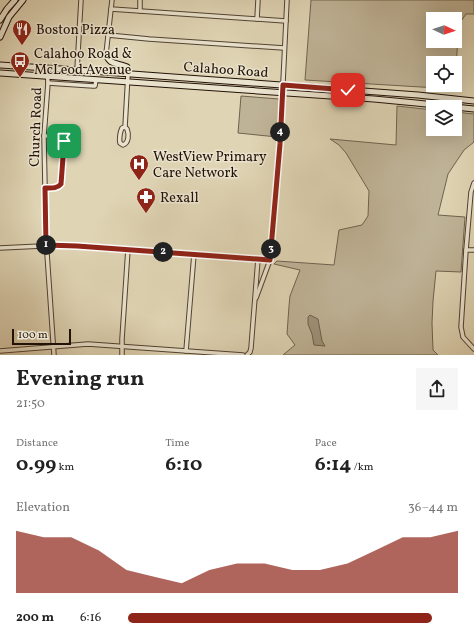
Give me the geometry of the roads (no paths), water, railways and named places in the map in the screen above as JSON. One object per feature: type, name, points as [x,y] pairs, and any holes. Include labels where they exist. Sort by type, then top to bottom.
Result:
[{"type":"main road","points":[[0,20],[15,0]]},
{"type":"main road","points":[[0,37],[9,17],[23,0]]},
{"type":"main road","points":[[106,54],[110,61],[127,67],[128,74]]},
{"type":"main road","name":"Calahoo Road","points":[[0,65],[418,95],[474,101]]},
{"type":"main road","name":"Calahoo Road","points":[[0,73],[409,102],[474,109]]},
{"type":"street","points":[[77,70],[81,0]]},
{"type":"street","points":[[106,54],[112,0]]},
{"type":"street","points":[[140,0],[140,11]]},
{"type":"street","points":[[257,19],[258,0]]},
{"type":"street","points":[[256,298],[270,260],[280,140],[287,0]]},
{"type":"street","points":[[111,9],[286,21]]},
{"type":"street","points":[[108,36],[284,48]]},
{"type":"street","name":"Church Road","points":[[47,68],[48,83],[44,136],[46,245],[54,355]]},
{"type":"street","points":[[125,127],[128,74]]},
{"type":"street","name":"Calahoo Road","points":[[48,83],[95,86],[96,80]]},
{"type":"street","points":[[44,136],[58,136],[62,139],[64,144],[61,184],[55,188],[45,188]]},
{"type":"street","points":[[474,183],[471,192],[461,327],[463,337],[474,349]]},
{"type":"street","points":[[0,248],[63,245],[270,260]]},
{"type":"street","points":[[122,355],[128,249]]},
{"type":"street","points":[[466,250],[474,250]]},
{"type":"street","points":[[186,351],[194,254]]},
{"type":"street","points":[[247,355],[251,348],[258,259]]},
{"type":"street","points":[[0,351],[88,344],[243,355]]},
{"type":"place","name":"Boston Pizza","points":[[22,46]]},
{"type":"place","name":"Calahoo Road & McLeod Avenue","points":[[20,78]]},
{"type":"place","name":"WestView Primary Care Network","points":[[139,181]]},
{"type":"place","name":"Rexall","points":[[146,214]]}]
